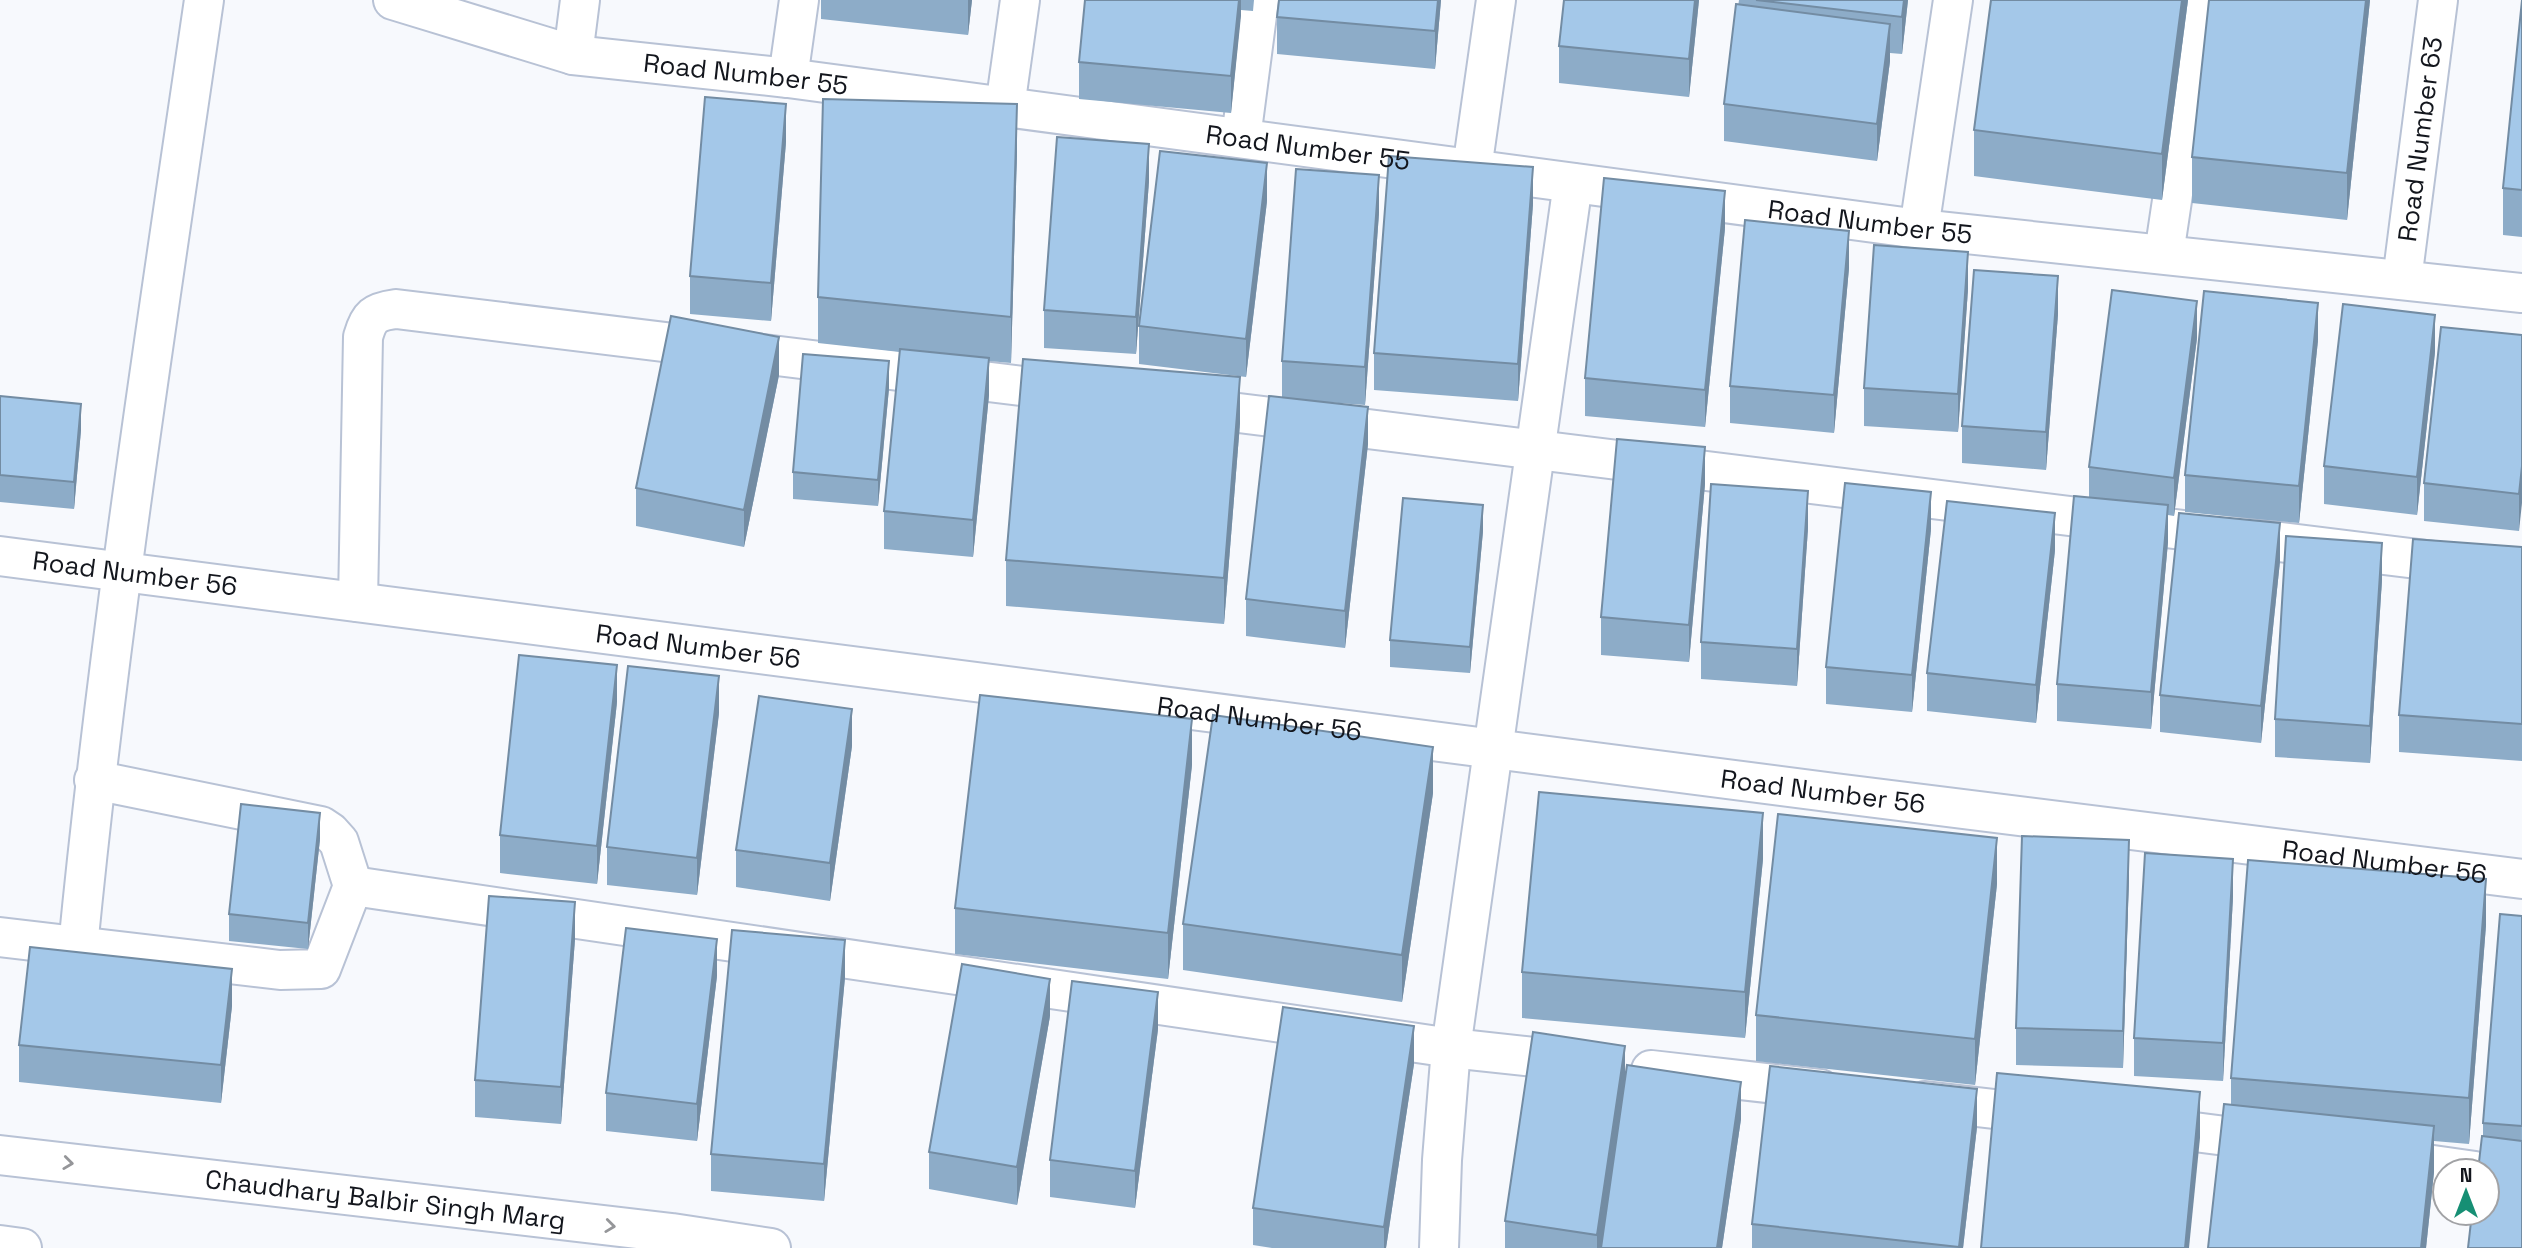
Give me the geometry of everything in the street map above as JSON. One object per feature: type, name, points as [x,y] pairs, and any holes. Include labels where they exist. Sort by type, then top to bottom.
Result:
[{"type":"street","points":[[78,947],[94,780],[121,572],[204,0]]},
{"type":"street","name":"Road Number 55","points":[[393,0],[573,55],[788,78],[1919,229],[2522,293]]},
{"type":"street","points":[[573,55],[580,0]]},
{"type":"street","points":[[788,78],[799,0]]},
{"type":"street","points":[[1005,107],[1020,0]]},
{"type":"street","points":[[1241,138],[1259,0]]},
{"type":"street","points":[[1472,170],[1496,0]]},
{"type":"street","points":[[1919,229],[1954,0]]},
{"type":"street","points":[[2164,254],[2202,0]]},
{"type":"street","name":"Road Number 63","points":[[2402,280],[2438,0]]},
{"type":"street","points":[[1439,1248],[1442,1160],[1451,1048],[1573,183]]},
{"type":"street","points":[[358,602],[363,337],[372,317],[378,311],[410,310],[1104,396]]},
{"type":"street","points":[[1159,403],[2522,572]]},
{"type":"street","name":"Road Number 56","points":[[0,556],[2522,879]]},
{"type":"street","points":[[0,937],[280,970],[321,969],[353,886],[339,842],[330,832],[321,826],[94,780]]},
{"type":"street","points":[[353,886],[1451,1048],[1848,1093]]},
{"type":"street","points":[[1889,1097],[2312,1148]]},
{"type":"street","points":[[2353,1154],[2431,1165]]},
{"type":"street","name":"Chaudhary Balbir Singh Marg","points":[[0,1155],[672,1233],[771,1248]]},
{"type":"street","points":[[0,1245],[22,1248]]},
{"type":"building","points":[[1085,0],[1239,0],[1231,76],[1079,62]]},
{"type":"building","points":[[1279,0],[1438,0],[1435,31],[1277,17]]},
{"type":"building","points":[[1564,0],[1695,0],[1689,59],[1559,46]]},
{"type":"building","points":[[1756,0],[1904,0],[1902,17]]},
{"type":"building","points":[[1991,0],[2182,0],[2162,154],[1974,130]]},
{"type":"building","points":[[2209,0],[2366,0],[2347,173],[2192,157]]},
{"type":"building","points":[[2522,0],[2522,190],[2503,188]]},
{"type":"building","points":[[1736,4],[1890,24],[1877,124],[1724,104]]},
{"type":"building","points":[[705,97],[786,104],[771,283],[690,276]]},
{"type":"building","points":[[823,99],[1017,104],[1011,317],[818,297]]},
{"type":"building","points":[[1057,137],[1149,144],[1136,317],[1044,310]]},
{"type":"building","points":[[1160,151],[1267,163],[1246,339],[1139,326]]},
{"type":"building","points":[[1389,156],[1533,167],[1518,364],[1374,353]]},
{"type":"building","points":[[1296,169],[1379,175],[1365,367],[1282,361]]},
{"type":"building","points":[[1604,178],[1725,191],[1705,390],[1585,378]]},
{"type":"building","points":[[1745,220],[1849,231],[1834,395],[1730,386]]},
{"type":"building","points":[[1874,245],[1968,252],[1958,394],[1864,388]]},
{"type":"building","points":[[1974,270],[2058,276],[2046,432],[1962,426]]},
{"type":"building","points":[[2112,290],[2197,301],[2174,478],[2089,467]]},
{"type":"building","points":[[2204,291],[2318,303],[2299,486],[2185,475]]},
{"type":"building","points":[[2343,304],[2435,315],[2417,477],[2324,466]]},
{"type":"building","points":[[671,316],[779,337],[744,510],[636,488]]},
{"type":"building","points":[[2441,327],[2522,335],[2522,466],[2519,494],[2424,483]]},
{"type":"building","points":[[900,349],[989,358],[973,520],[884,511]]},
{"type":"building","points":[[803,354],[889,361],[878,480],[793,472]]},
{"type":"building","points":[[1023,359],[1240,377],[1224,578],[1006,560]]},
{"type":"building","points":[[0,396],[81,404],[74,482],[0,475]]},
{"type":"building","points":[[1269,396],[1368,407],[1345,611],[1246,599]]},
{"type":"building","points":[[1617,439],[1705,447],[1689,625],[1601,617]]},
{"type":"building","points":[[1845,483],[1931,492],[1912,675],[1826,667]]},
{"type":"building","points":[[1711,484],[1808,491],[1797,649],[1701,642]]},
{"type":"building","points":[[2074,496],[2168,505],[2151,692],[2057,684]]},
{"type":"building","points":[[1403,498],[1483,505],[1470,647],[1390,640]]},
{"type":"building","points":[[1947,501],[2055,513],[2036,685],[1927,673]]},
{"type":"building","points":[[2179,513],[2280,523],[2261,706],[2160,695]]},
{"type":"building","points":[[2286,536],[2382,543],[2370,726],[2275,719]]},
{"type":"building","points":[[2413,539],[2522,547],[2522,724],[2399,715]]},
{"type":"building","points":[[519,655],[617,665],[597,846],[500,835]]},
{"type":"building","points":[[628,666],[719,676],[697,858],[607,847]]},
{"type":"building","points":[[980,695],[1192,719],[1168,933],[955,908]]},
{"type":"building","points":[[759,696],[852,709],[830,863],[736,850]]},
{"type":"building","points":[[1213,715],[1433,747],[1402,955],[1183,924]]},
{"type":"building","points":[[1539,792],[1763,813],[1745,992],[1522,972]]},
{"type":"building","points":[[241,804],[320,813],[308,923],[229,914]]},
{"type":"building","points":[[1778,814],[1997,838],[1975,1039],[1756,1015]]},
{"type":"building","points":[[2022,836],[2129,840],[2123,1031],[2016,1028]]},
{"type":"building","points":[[2145,853],[2233,859],[2223,1043],[2134,1038]]},
{"type":"building","points":[[2248,860],[2486,879],[2469,1098],[2231,1078]]},
{"type":"building","points":[[489,896],[575,902],[561,1087],[475,1080]]},
{"type":"building","points":[[2500,914],[2522,916],[2522,1126],[2483,1123]]},
{"type":"building","points":[[626,928],[717,939],[697,1104],[606,1093]]},
{"type":"building","points":[[732,930],[845,940],[824,1164],[711,1154]]},
{"type":"building","points":[[30,947],[232,969],[221,1065],[19,1045]]},
{"type":"building","points":[[962,964],[1050,979],[1017,1167],[929,1152]]},
{"type":"building","points":[[1072,981],[1158,992],[1135,1171],[1050,1160]]},
{"type":"building","points":[[1283,1007],[1414,1026],[1384,1227],[1253,1208]]},
{"type":"building","points":[[1533,1032],[1625,1046],[1597,1235],[1505,1221]]},
{"type":"building","points":[[1627,1065],[1741,1082],[1717,1248],[1601,1248]]},
{"type":"building","points":[[1770,1066],[1977,1089],[1959,1247],[1752,1224]]},
{"type":"building","points":[[1997,1073],[2200,1092],[2185,1248],[1981,1248]]},
{"type":"building","points":[[2224,1104],[2434,1126],[2421,1248],[2208,1248]]},
{"type":"building","points":[[2482,1136],[2522,1141],[2522,1248],[2468,1248],[2470,1227],[2501,1227],[2501,1157],[2480,1157]]}]
